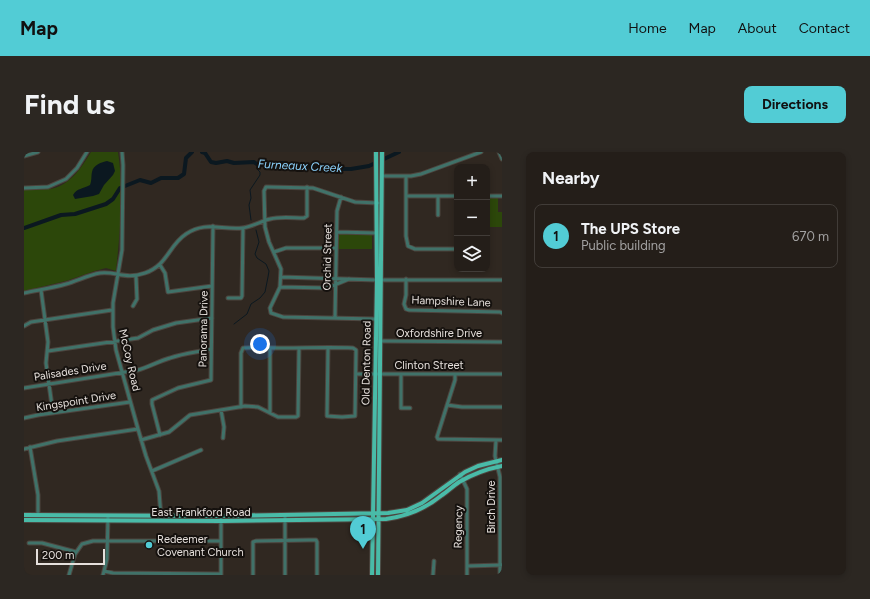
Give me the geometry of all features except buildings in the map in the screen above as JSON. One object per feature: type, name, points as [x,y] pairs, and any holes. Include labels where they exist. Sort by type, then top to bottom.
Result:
[{"type":"main road","name":"Old Denton Road","points":[[372,575],[377,280],[376,152]]},
{"type":"main road","name":"Old Denton Road","points":[[378,575],[382,280],[382,152]]},
{"type":"main road","points":[[374,451],[380,451]]},
{"type":"main road","name":"East Frankford Road","points":[[337,517],[400,511],[416,506],[460,474],[478,466],[502,460]]},
{"type":"main road","name":"East Frankford Road","points":[[161,518],[221,521],[337,517],[379,519],[397,517],[419,510],[433,502],[463,479],[484,470],[500,466]]},
{"type":"main road","name":"East Frankford Road","points":[[24,515],[108,518]]},
{"type":"main road","name":"East Frankford Road","points":[[24,520],[221,516],[286,518]]},
{"type":"main road","points":[[372,567],[378,567]]},
{"type":"street","points":[[24,156],[38,152]]},
{"type":"street","points":[[24,188],[48,186],[66,179],[77,168],[87,152]]},
{"type":"street","name":"McCoy Road","points":[[122,152],[122,250],[112,310],[115,342],[141,440],[159,491],[161,518]]},
{"type":"street","points":[[382,176],[406,176],[421,174],[481,152]]},
{"type":"street","points":[[499,152],[502,159]]},
{"type":"street","points":[[406,176],[406,236],[408,246],[415,249],[454,249]]},
{"type":"street","points":[[376,318],[283,317],[273,314],[270,311],[280,287],[281,277],[280,265],[266,233],[264,221],[264,191],[266,187],[307,187],[357,202],[382,203]]},
{"type":"street","points":[[24,293],[64,285],[90,275],[104,273],[136,276],[150,271],[165,260],[178,241],[185,235],[200,228],[213,226],[243,228],[279,217],[304,218],[307,216],[307,187]]},
{"type":"street","points":[[406,196],[454,196]]},
{"type":"street","points":[[438,196],[438,215]]},
{"type":"street","points":[[490,196],[502,196]]},
{"type":"street","name":"Orchid Street","points":[[335,318],[337,211],[341,197]]},
{"type":"street","name":"Panorama Drive","points":[[160,435],[152,400],[186,385],[210,381],[213,226]]},
{"type":"street","points":[[228,298],[240,298],[242,296],[243,228]]},
{"type":"street","points":[[337,232],[376,233]]},
{"type":"street","points":[[274,252],[286,248],[336,248]]},
{"type":"street","points":[[160,265],[164,273],[168,292],[212,286]]},
{"type":"street","points":[[133,306],[137,298],[136,276]]},
{"type":"street","points":[[281,277],[377,280],[502,280]]},
{"type":"street","points":[[280,287],[327,288],[351,278]]},
{"type":"street","name":"Hampshire Lane","points":[[406,279],[406,295],[404,304],[406,309],[502,313]]},
{"type":"street","points":[[41,290],[48,342],[46,363],[52,413]]},
{"type":"street","points":[[24,326],[31,322],[112,310]]},
{"type":"street","points":[[48,351],[138,338],[153,330],[176,323],[212,318]]},
{"type":"street","name":"Oxfordshire Drive","points":[[376,341],[502,342]]},
{"type":"street","points":[[241,407],[243,348],[328,348],[353,348],[356,350],[355,416],[327,416],[328,348]]},
{"type":"street","points":[[270,348],[270,413]]},
{"type":"street","points":[[141,440],[160,435],[174,429],[190,415],[221,410],[256,406],[280,417],[298,416],[299,348]]},
{"type":"street","name":"Palisades Drive","points":[[24,388],[147,368],[168,358],[211,349]]},
{"type":"street","name":"Clinton Street","points":[[356,374],[502,374]]},
{"type":"street","points":[[400,374],[400,408],[410,408]]},
{"type":"street","points":[[436,443],[446,405],[455,380],[455,374]]},
{"type":"street","name":"Kingspoint Drive","points":[[24,418],[130,402]]},
{"type":"street","points":[[446,405],[462,407],[502,407]]},
{"type":"street","points":[[221,410],[224,427],[223,438]]},
{"type":"street","points":[[24,449],[57,441],[138,429]]},
{"type":"street","points":[[438,439],[502,440]]},
{"type":"street","name":"Birch Drive","points":[[496,440],[496,461],[500,466],[500,575]]},
{"type":"street","points":[[30,447],[38,495],[38,515]]},
{"type":"street","points":[[152,471],[201,450]]},
{"type":"street","name":"Regency","points":[[460,474],[468,489],[467,575]]},
{"type":"street","points":[[104,571],[113,573],[221,575],[221,516]]},
{"type":"street","points":[[103,575],[107,559],[108,518]]},
{"type":"street","points":[[285,575],[286,518]]},
{"type":"street","points":[[253,575],[253,542],[285,540],[316,540],[317,575]]},
{"type":"street","points":[[69,575],[76,552],[82,544],[93,541],[221,541]]},
{"type":"street","points":[[29,543],[42,543],[76,552]]},
{"type":"street","points":[[433,575],[434,561]]},
{"type":"street","points":[[467,566],[501,565]]},
{"type":"green space","points":[[91,152],[118,152],[121,196],[116,271],[106,268],[66,281],[24,291],[24,190],[49,189],[63,184],[79,170]]},
{"type":"green space","points":[[490,197],[498,197],[498,212],[502,212],[502,227],[490,227]]},
{"type":"green space","points":[[339,234],[372,234],[372,249],[338,249]]},
{"type":"shaded area","points":[[107,161],[113,163],[115,171],[99,194],[75,199],[73,195],[76,191],[90,185],[94,167]]},
{"type":"waterway","name":"Furneaux Creek","points":[[24,228],[61,215],[75,214],[106,204],[113,199],[120,188],[140,180],[151,183],[161,178],[178,178],[184,174],[186,158],[192,152]]},
{"type":"waterway","name":"Furneaux Creek","points":[[202,152],[205,153],[211,162],[216,163],[227,161],[234,163],[254,162],[258,165],[282,163],[305,167],[323,165],[342,169],[369,166],[399,152]]},
{"type":"waterway","points":[[251,220],[249,205],[251,198],[250,190],[260,175],[260,172],[257,169],[259,165]]},
{"type":"waterway","points":[[234,324],[247,314],[251,304],[260,298],[265,292],[269,271],[266,264],[257,258],[255,254],[259,242],[256,230]]},
{"type":"place","name":"Redeemer Covenant Church","points":[[149,545]]},
{"type":"place","name":"The UPS Store","points":[[363,549]]}]
